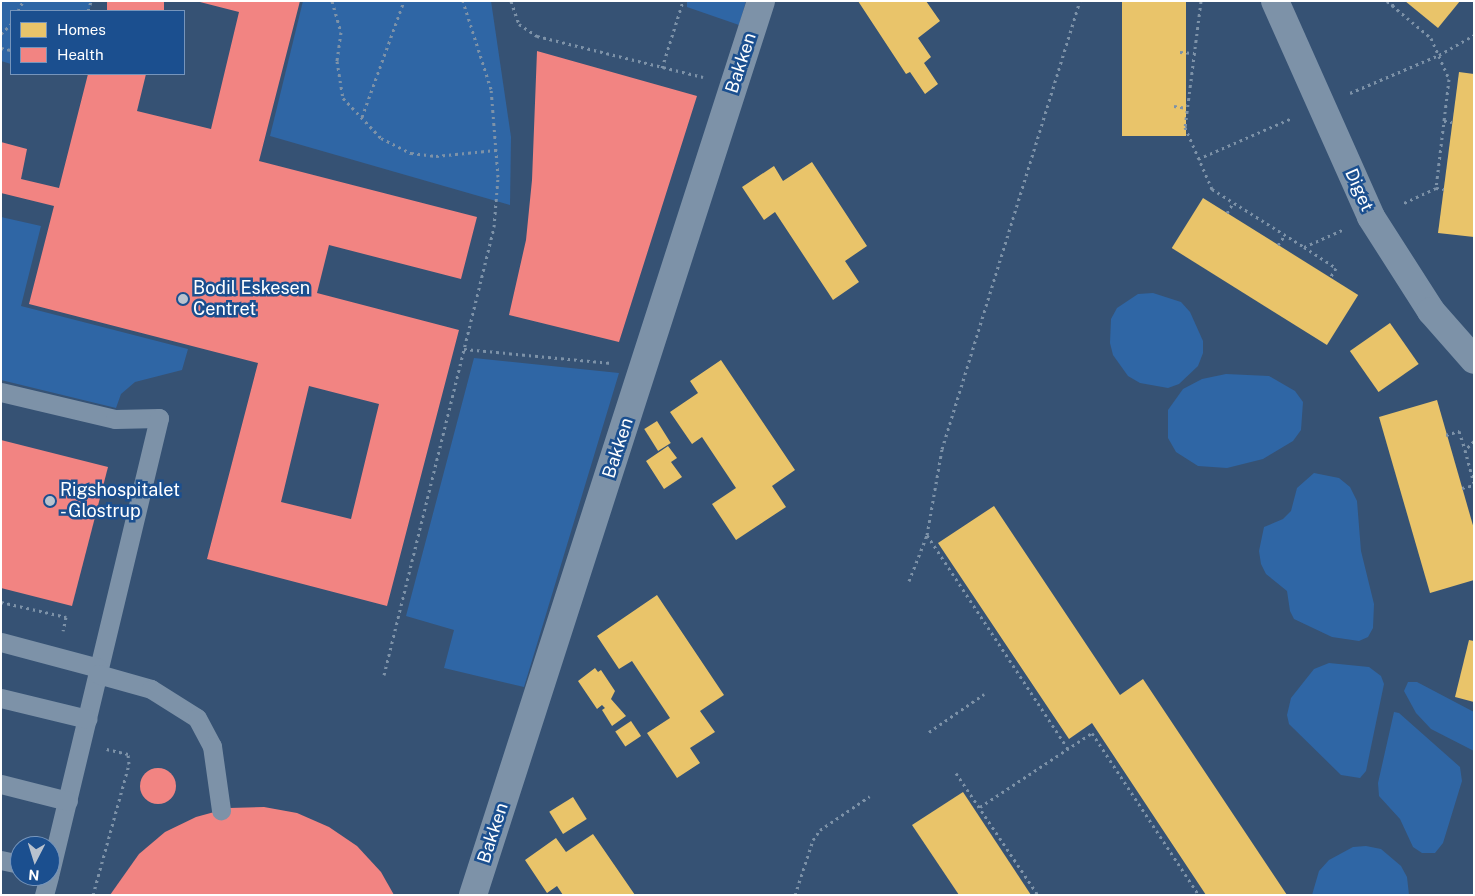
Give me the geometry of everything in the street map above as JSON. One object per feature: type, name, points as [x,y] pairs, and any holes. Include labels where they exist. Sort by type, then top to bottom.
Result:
[{"type":"street","name":"Bakken","points":[[473,895],[761,1]]},
{"type":"street","name":"Diget","points":[[1275,1],[1371,218],[1431,310],[1474,360]]},
{"type":"lane","points":[[1,392],[115,419],[159,418],[59,836]]},
{"type":"lane","points":[[1,642],[152,689],[197,718],[212,746],[221,810]]},
{"type":"lane","points":[[1,698],[87,719]]},
{"type":"lane","points":[[1,784],[68,801]]},
{"type":"path","points":[[332,1],[341,32],[337,61],[343,98],[381,138],[410,153],[436,156],[496,150]]},
{"type":"path","points":[[362,118],[404,1]]},
{"type":"path","points":[[384,675],[494,228],[498,177],[490,89],[464,1]]},
{"type":"path","points":[[512,1],[519,24],[536,36],[662,68],[735,84]]},
{"type":"path","points":[[662,68],[683,1]]},
{"type":"path","points":[[909,581],[927,535],[942,449],[1080,1]]},
{"type":"path","points":[[1201,1],[1184,127],[1212,189],[1336,268],[1330,278]]},
{"type":"path","points":[[1386,1],[1432,38],[1449,79],[1436,188]]},
{"type":"path","points":[[1392,6],[1395,1]]},
{"type":"path","points":[[1,34],[10,25]]},
{"type":"path","points":[[1180,52],[1194,54]]},
{"type":"path","points":[[1174,106],[1187,108]]},
{"type":"path","points":[[1444,121],[1452,122]]},
{"type":"path","points":[[1304,247],[1436,188],[1444,189]]},
{"type":"path","points":[[1227,213],[1233,202]]},
{"type":"path","points":[[1278,245],[1285,235]]},
{"type":"path","points":[[464,349],[644,366]]},
{"type":"path","points":[[1446,435],[1459,431],[1465,450],[1474,484],[1462,488]]},
{"type":"path","points":[[1465,450],[1474,441]]},
{"type":"path","points":[[927,535],[1068,748]]},
{"type":"path","points":[[1,602],[66,617]]},
{"type":"path","points":[[929,732],[984,694]]},
{"type":"path","points":[[980,807],[1092,733],[1199,895]]},
{"type":"path","points":[[956,772],[1038,895]]},
{"type":"path","points":[[795,895],[813,840],[820,830],[870,796]]},
{"type":"shaded area","points":[[1,1],[92,1],[89,10],[10,10],[10,64],[1,61]]},
{"type":"shaded area","points":[[303,1],[491,1],[511,137],[510,205],[270,136]]},
{"type":"shaded area","points":[[687,1],[746,1],[739,25],[687,7]]},
{"type":"shaded area","points":[[1,217],[41,226],[21,306],[188,349],[182,370],[135,382],[121,394],[116,408],[1,380]]},
{"type":"shaded area","points":[[1153,293],[1181,302],[1190,312],[1203,341],[1203,353],[1198,366],[1179,384],[1168,388],[1140,383],[1128,376],[1113,355],[1110,343],[1111,319],[1117,308],[1138,294]]},
{"type":"shaded area","points":[[474,358],[619,373],[524,687],[444,668],[454,630],[406,616]]},
{"type":"shaded area","points":[[1226,374],[1269,376],[1295,391],[1303,402],[1301,430],[1293,441],[1263,459],[1227,468],[1198,466],[1176,452],[1168,438],[1168,410],[1183,389],[1202,379]]},
{"type":"shaded area","points":[[1314,473],[1339,478],[1350,487],[1357,501],[1361,551],[1374,604],[1373,628],[1368,637],[1359,641],[1332,637],[1294,619],[1290,611],[1287,591],[1266,574],[1261,564],[1259,551],[1264,527],[1283,519],[1291,511],[1297,488]]},
{"type":"shaded area","points":[[1329,663],[1369,667],[1381,676],[1384,684],[1366,771],[1360,778],[1341,775],[1289,724],[1287,715],[1291,698],[1314,669]]},
{"type":"shaded area","points":[[1408,682],[1417,682],[1474,712],[1474,751],[1431,729],[1416,713],[1404,691]]},
{"type":"shaded area","points":[[1394,712],[1399,713],[1460,767],[1462,781],[1443,843],[1435,853],[1422,853],[1413,847],[1400,819],[1379,796],[1378,783]]},
{"type":"shaded area","points":[[1366,846],[1381,849],[1401,866],[1407,877],[1409,895],[1312,895],[1319,871],[1329,860],[1353,847]]},
{"type":"building: Homes","points":[[858,1],[926,1],[940,21],[918,38],[931,57],[924,63],[938,84],[925,94],[910,72],[906,74]]},
{"type":"building: Homes","points":[[1122,1],[1186,1],[1186,136],[1122,136]]},
{"type":"building: Homes","points":[[1405,1],[1460,1],[1438,28]]},
{"type":"building: Homes","points":[[1459,72],[1474,74],[1474,237],[1438,233]]},
{"type":"building: Homes","points":[[812,162],[867,246],[845,261],[859,282],[833,300],[775,212],[764,220],[742,187],[774,166],[783,181]]},
{"type":"building: Homes","points":[[1203,198],[1358,295],[1327,345],[1172,248]]},
{"type":"building: Homes","points":[[1390,323],[1419,364],[1379,392],[1350,351]]},
{"type":"building: Homes","points":[[721,360],[795,470],[772,486],[786,507],[736,540],[712,504],[736,488],[702,437],[692,444],[670,412],[698,393],[690,381]]},
{"type":"building: Homes","points":[[1437,400],[1474,529],[1474,580],[1430,593],[1379,417]]},
{"type":"building: Homes","points":[[657,421],[671,443],[658,451],[644,429]]},
{"type":"building: Homes","points":[[668,446],[677,458],[671,462],[682,477],[664,489],[646,461]]},
{"type":"building: Homes","points":[[994,506],[1120,695],[1143,679],[1287,895],[1206,895],[1092,723],[1069,739],[938,543]]},
{"type":"building: Homes","points":[[657,595],[724,695],[700,711],[715,732],[690,748],[700,763],[677,778],[647,733],[670,718],[632,661],[619,669],[597,636]]},
{"type":"building: Homes","points":[[1469,640],[1474,641],[1474,702],[1455,697]]},
{"type":"building: Homes","points":[[595,668],[598,672],[601,670],[615,691],[611,699],[626,716],[612,726],[602,710],[605,708],[602,705],[597,709],[578,681]]},
{"type":"building: Homes","points":[[631,721],[641,736],[625,747],[615,732]]},
{"type":"building: Homes","points":[[963,792],[1031,895],[959,895],[912,825]]},
{"type":"building: Homes","points":[[573,797],[587,819],[563,834],[549,812]]},
{"type":"building: Homes","points":[[593,834],[635,895],[563,895],[557,886],[547,893],[525,860],[556,838],[566,852]]},
{"type":"building: Health","points":[[107,1],[164,1],[164,10],[107,10]]},
{"type":"building: Health","name":"Bodil Eskesen Centret","points":[[196,1],[300,1],[259,161],[477,217],[461,279],[329,245],[317,293],[459,330],[387,606],[207,559],[258,363],[29,304],[54,206],[1,193],[1,142],[27,149],[21,179],[59,188],[88,75],[146,75],[137,111],[211,129],[239,12]],"holes":[[[309,386],[379,404],[351,519],[281,502]]]},
{"type":"building: Health","points":[[537,51],[697,96],[619,342],[509,315],[526,240],[532,180]]},
{"type":"building: Health","name":"Rigshospitalet - Glostrup","points":[[1,440],[108,467],[72,606],[1,588]]},
{"type":"building: Health","points":[[158,768],[165,769],[171,773],[175,779],[175,793],[171,799],[165,803],[158,804],[151,803],[145,799],[141,793],[140,786],[141,779],[145,773],[151,769]]},
{"type":"building: Health","points":[[264,807],[297,813],[329,827],[357,846],[381,872],[394,895],[110,895],[139,854],[165,832],[196,817],[229,808]]},
{"type":"place","name":"Bodil Eskesen Centret","points":[[183,299]]},
{"type":"place","name":"Rigshospitalet - Glostrup","points":[[50,501]]}]
